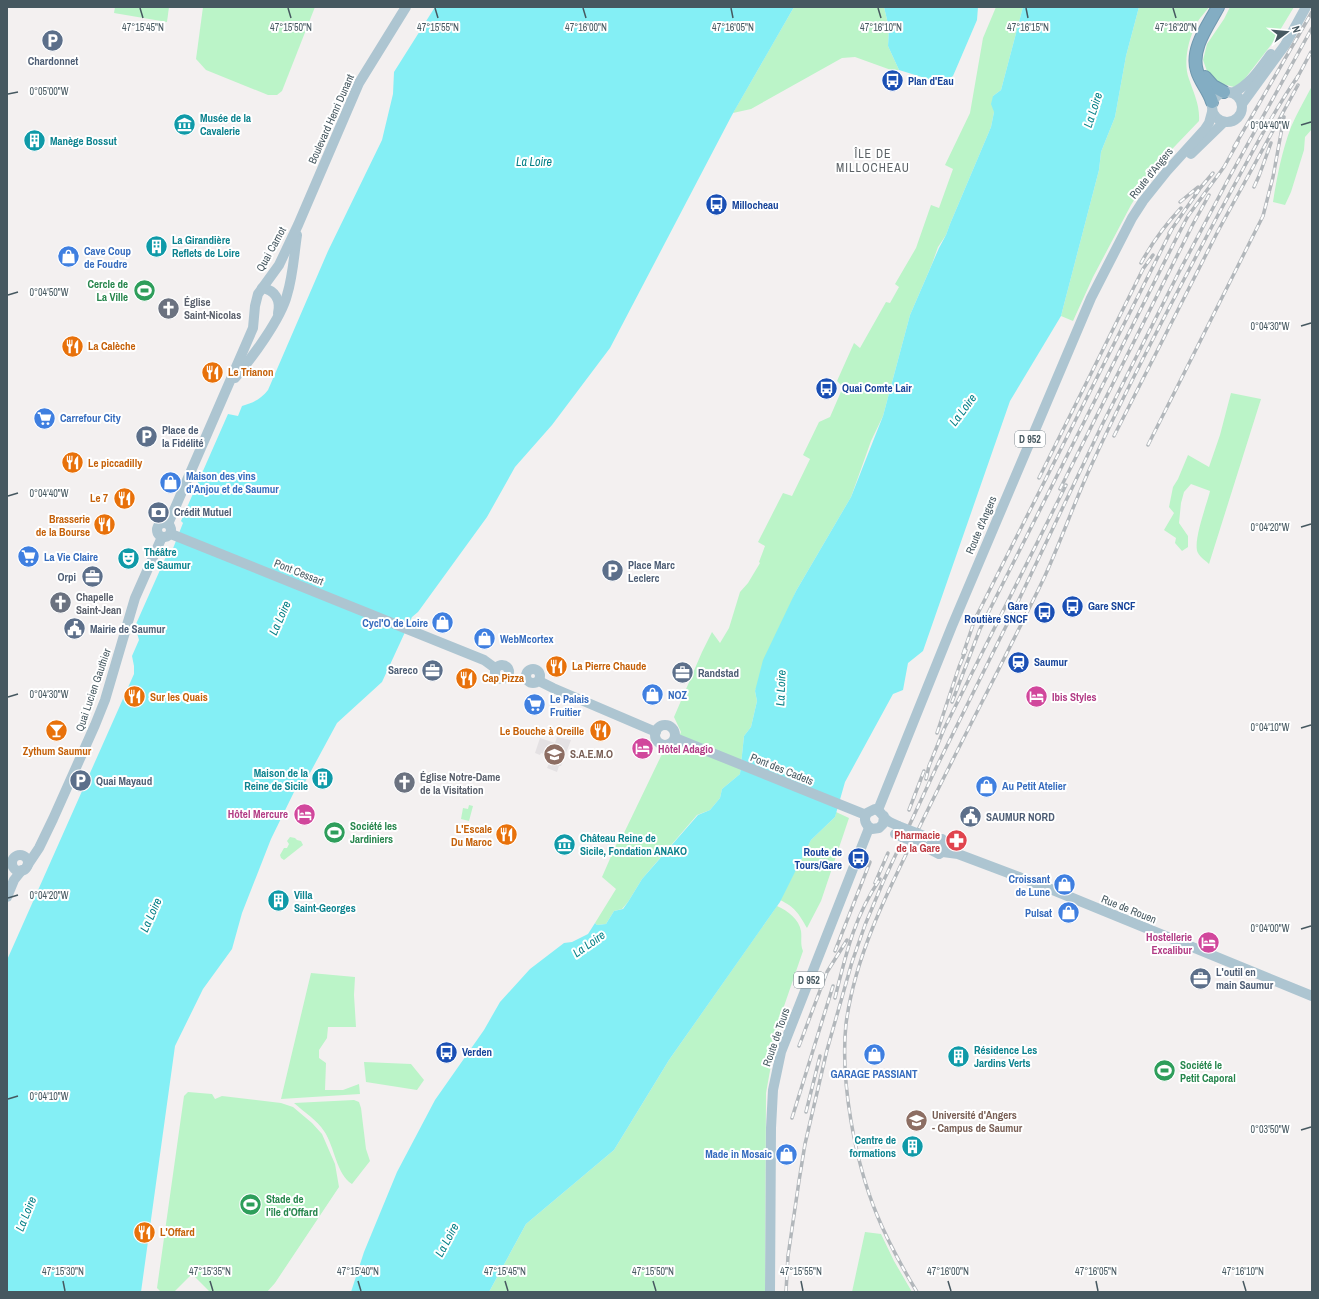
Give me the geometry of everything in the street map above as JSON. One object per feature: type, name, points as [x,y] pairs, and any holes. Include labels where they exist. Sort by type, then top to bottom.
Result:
[{"type":"highway","points":[[1212,107],[1208,91],[1197,71],[1195,58],[1200,40],[1218,7]]},
{"type":"highway","points":[[1223,7],[1204,42],[1200,57],[1202,70],[1209,83],[1228,93]]},
{"type":"main road","name":"Boulevard Henri Dunant","points":[[298,225],[359,83],[406,7]]},
{"type":"main road","points":[[1300,7],[1279,42],[1262,66],[1243,87],[1217,96],[1212,107],[1219,120],[1224,122],[1234,121],[1238,118],[1242,104],[1285,46],[1306,7]]},
{"type":"main road","points":[[1228,93],[1238,97],[1242,104]]},
{"type":"main road","name":"Route d'Angers","points":[[881,813],[952,626],[1091,298],[1132,218],[1148,193],[1209,123],[1212,107]]},
{"type":"main road","name":"Route d'Angers","points":[[1114,253],[1159,190],[1196,148],[1224,122]]},
{"type":"main road","name":"Quai Carnot","points":[[169,533],[234,370],[253,328],[257,298],[278,265],[298,225]]},
{"type":"main road","name":"Quai Carnot","points":[[229,384],[244,366],[275,321],[284,305],[288,290],[298,225]]},
{"type":"main road","points":[[254,320],[264,324],[275,321],[280,305],[272,291],[262,288]]},
{"type":"main road","points":[[255,306],[262,297],[276,296]]},
{"type":"main road","name":"Pont Cessart","points":[[169,533],[484,660],[496,668],[499,665],[504,665],[508,668],[508,673],[526,675],[529,682],[534,683],[539,681],[656,732],[657,741],[662,744],[671,743],[675,738]]},
{"type":"main road","name":"Quai Lucien Gauthier","points":[[25,868],[39,848],[97,721],[110,685],[135,598],[169,533]]},
{"type":"main road","name":"Pont des Cadets","points":[[675,738],[866,815]]},
{"type":"main road","points":[[869,811],[881,813],[896,830],[874,828],[865,821],[866,815],[869,811]]},
{"type":"main road","points":[[874,828],[883,824],[881,813]]},
{"type":"main road","name":"Route de Tours","points":[[770,1292],[771,1128],[773,1090],[776,1071],[781,1052],[874,828]]},
{"type":"main road","name":"Rue de Rouen","points":[[896,830],[933,844],[935,852],[938,854],[945,849],[1048,888],[1312,996]]},
{"type":"main road","points":[[8,878],[13,859],[16,856],[24,856],[39,848]]},
{"type":"main road","points":[[7,897],[14,880],[25,868],[28,862],[24,856]]},
{"type":"main road","points":[[12,863],[16,869],[25,868]]},
{"type":"shaded area","name":"S.A.E.M.O","points":[[557,737],[571,740],[561,766],[559,766],[557,772],[547,768],[551,759],[546,757],[547,755],[535,753],[540,738],[555,743]]},
{"type":"green space","points":[[115,7],[169,7],[167,22],[114,13]]},
{"type":"green space","points":[[203,7],[315,7],[282,91],[277,95],[268,95],[206,70],[196,59]]},
{"type":"green space","points":[[794,7],[884,7],[889,28],[888,46],[899,70],[891,70],[855,57],[842,58],[751,109],[733,113]]},
{"type":"green space","points":[[996,7],[1023,7],[1001,90],[993,96],[994,112],[991,127],[946,235],[938,247],[910,315],[883,416],[871,441],[851,497],[796,591],[755,691],[757,701],[751,727],[744,736],[740,774],[722,789],[720,798],[710,810],[697,815],[642,879],[622,909],[614,911],[606,924],[597,925],[595,923],[616,889],[602,877],[616,845],[624,833],[662,754],[675,746],[681,732],[674,717],[702,652],[712,632],[720,643],[729,628],[740,592],[748,583],[760,563],[759,562],[765,546],[758,542],[783,493],[792,496],[810,459],[803,455],[819,422],[830,417],[843,387],[837,381],[854,343],[860,348],[886,302],[890,303],[899,287],[895,284],[916,248],[931,205],[939,208],[953,169],[945,165],[970,113],[983,38]]},
{"type":"green space","points":[[1139,7],[1209,7],[1193,31],[1186,59],[1187,73],[1198,105],[1199,121],[1154,168],[1131,205],[1093,277],[1073,321],[1061,316],[1099,170],[1101,152],[1115,117],[1126,56]]},
{"type":"green space","points":[[1230,7],[1294,7],[1271,45],[1243,81],[1234,87],[1219,83],[1208,74],[1203,60],[1207,44],[1224,19]]},
{"type":"green space","points":[[1312,86],[1312,129],[1305,137],[1304,150],[1291,192],[1285,205],[1273,202],[1280,164],[1291,127]]},
{"type":"green space","points":[[1231,393],[1261,399],[1209,564],[1198,553],[1197,541],[1198,532],[1210,491],[1191,484],[1184,492],[1181,503],[1179,523],[1188,536],[1188,547],[1182,551],[1175,543],[1176,538],[1164,530],[1174,513],[1169,507],[1173,487],[1188,455],[1209,467],[1220,435]]},
{"type":"green space","points":[[469,805],[473,806],[469,821],[461,819],[463,808],[468,809]]},
{"type":"green space","points":[[836,812],[849,818],[821,901],[807,928],[796,911],[780,900],[811,840],[835,817]]},
{"type":"green space","points":[[290,837],[301,841],[303,845],[284,860],[280,855],[284,848],[287,848],[289,844],[287,841]]},
{"type":"green space","points":[[777,906],[789,913],[798,923],[801,931],[803,951],[782,1012],[766,1093],[765,1292],[489,1292],[526,1224],[614,1150],[669,1060]]},
{"type":"green space","points":[[311,973],[355,977],[354,995],[356,1027],[328,1027],[327,1038],[319,1050],[319,1058],[326,1063],[325,1090],[343,1090],[359,1084],[360,1094],[281,1099]]},
{"type":"green space","points":[[364,1062],[411,1064],[424,1080],[417,1090],[366,1082]]},
{"type":"green space","name":"Stade de l'île d'Offard","points":[[188,1092],[212,1094],[215,1099],[222,1096],[281,1103],[293,1107],[312,1123],[322,1134],[335,1164],[339,1187],[275,1283],[267,1292],[210,1292],[192,1274],[174,1292],[161,1292],[157,1288],[184,1096]]},
{"type":"green space","points":[[354,1100],[359,1102],[361,1108],[366,1149],[370,1161],[352,1184],[342,1174],[328,1137],[324,1131],[314,1120],[294,1103]]},
{"type":"green space","points":[[865,1232],[881,1234],[894,1261],[912,1292],[852,1292]]},
{"type":"water","name":"La Loire","points":[[435,7],[794,7],[732,115],[610,348],[552,425],[515,467],[487,517],[418,612],[412,617],[382,682],[337,723],[304,784],[294,792],[271,839],[242,913],[232,949],[203,989],[175,1046],[141,1292],[7,1292],[7,960],[134,674],[132,656],[139,640],[137,633],[138,628],[136,624],[168,552],[172,551],[183,523],[181,521],[228,414],[238,416],[242,406],[250,404],[263,396],[268,390],[328,251],[382,140],[393,94],[394,72]]},
{"type":"water","points":[[884,7],[978,7],[977,20],[953,76],[941,83],[899,70],[888,46],[889,28]]},
{"type":"water","name":"La Loire","points":[[1023,7],[1139,7],[1126,56],[1115,117],[1101,152],[1099,170],[1061,316],[1010,401],[923,651],[908,663],[903,690],[893,694],[845,782],[835,817],[811,840],[780,902],[669,1060],[614,1150],[526,1224],[489,1292],[351,1292],[364,1252],[397,1172],[435,1100],[484,1030],[500,1002],[530,969],[564,943],[572,942],[588,934],[595,923],[597,925],[606,924],[614,911],[623,909],[642,879],[698,815],[710,810],[720,798],[722,789],[740,774],[744,736],[751,727],[757,701],[755,691],[763,660],[796,591],[851,497],[883,416],[910,315],[946,235],[991,127],[994,112],[991,104],[993,96],[1001,90]]},
{"type":"railway","points":[[1234,147],[1312,12]]},
{"type":"railway","points":[[786,1292],[788,1256],[805,1144],[827,1050],[852,962],[865,925],[883,882],[936,768],[1015,608],[1102,425],[1179,272],[1312,28]]},
{"type":"railway","points":[[1296,80],[1311,52]]},
{"type":"railway","points":[[917,1292],[886,1235],[877,1215],[862,1171],[851,1121],[847,1096],[845,1046],[846,1024],[850,998],[857,973],[874,924],[895,876],[1044,578],[1085,480],[1121,403],[1218,215],[1266,127],[1298,76]]},
{"type":"railway","points":[[1114,436],[1218,231],[1298,85]]},
{"type":"railway","points":[[1148,445],[1263,216],[1273,177],[1284,117]]},
{"type":"railway","points":[[952,702],[980,629],[1179,233],[1188,216],[1224,167],[1238,142]]},
{"type":"railway","points":[[1254,187],[1271,143]]},
{"type":"railway","points":[[1195,194],[1213,173]]},
{"type":"railway","points":[[1180,202],[1198,187]]},
{"type":"railway","points":[[1169,233],[1199,190]]},
{"type":"railway","points":[[1060,489],[1209,195]]},
{"type":"railway","points":[[1141,263],[1159,234],[1181,208]]},
{"type":"railway","points":[[963,654],[975,619],[1172,229]]},
{"type":"railway","points":[[1039,478],[1143,269],[1153,255]]},
{"type":"railway","points":[[926,779],[929,766],[944,729],[1066,485]]},
{"type":"railway","points":[[937,733],[966,650]]},
{"type":"railway","points":[[909,810],[924,771]]},
{"type":"railway","points":[[875,883],[888,853]]},
{"type":"railway","points":[[835,951],[870,862]]},
{"type":"railway","points":[[835,998],[847,951],[857,922],[871,893],[880,879]]},
{"type":"railway","points":[[799,1046],[827,972],[847,940]]},
{"type":"railway","points":[[792,1118],[833,986]]},
{"type":"railway","points":[[806,1112],[820,1056]]},
{"type":"place","name":"Chardonnet","points":[[53,41]]},
{"type":"place","name":"Plan d'Eau","points":[[892,81]]},
{"type":"place","name":"Musée de la Cavalerie","points":[[185,124]]},
{"type":"place","name":"Manège Bossut","points":[[34,141]]},
{"type":"place","name":"Millocheau","points":[[716,205]]},
{"type":"place","name":"La Girandière Reflets de Loire","points":[[157,246]]},
{"type":"place","name":"Cave Coup de Foudre","points":[[68,257]]},
{"type":"place","name":"Cercle de La Ville","points":[[144,290]]},
{"type":"place","name":"Église Saint-Nicolas","points":[[168,308]]},
{"type":"place","name":"La Calèche","points":[[72,346]]},
{"type":"place","name":"Le Trianon","points":[[212,372]]},
{"type":"place","name":"Quai Comte Lair","points":[[826,388]]},
{"type":"place","name":"Carrefour City","points":[[44,418]]},
{"type":"place","name":"Place de la Fidélité","points":[[147,436]]},
{"type":"place","name":"Le piccadilly","points":[[72,463]]},
{"type":"place","name":"Maison des vins d'Anjou et de Saumur","points":[[170,482]]},
{"type":"place","name":"Le 7","points":[[124,498]]},
{"type":"place","name":"Crédit Mutuel","points":[[159,512]]},
{"type":"place","name":"Brasserie de la Bourse","points":[[105,525]]},
{"type":"place","name":"La Vie Claire","points":[[28,557]]},
{"type":"place","name":"Théâtre de Saumur","points":[[128,558]]},
{"type":"place","name":"Place Marc Leclerc","points":[[613,571]]},
{"type":"place","name":"Orpi","points":[[92,577]]},
{"type":"place","name":"Chapelle Saint-Jean","points":[[60,603]]},
{"type":"place","name":"Gare SNCF","points":[[1073,606]]},
{"type":"place","name":"Gare Routière SNCF","points":[[1044,612]]},
{"type":"place","name":"Cycl'O de Loire","points":[[443,623]]},
{"type":"place","name":"Mairie de Saumur","points":[[74,629]]},
{"type":"place","name":"WebMcortex","points":[[485,639]]},
{"type":"place","name":"Saumur","points":[[1018,662]]},
{"type":"place","name":"La Pierre Chaude","points":[[557,666]]},
{"type":"place","name":"Sareco","points":[[433,670]]},
{"type":"place","name":"Randstad","points":[[682,673]]},
{"type":"place","name":"Cap Pizza","points":[[467,678]]},
{"type":"place","name":"NOZ","points":[[652,695]]},
{"type":"place","name":"Sur les Quais","points":[[135,697]]},
{"type":"place","name":"Ibis Styles","points":[[1036,697]]},
{"type":"place","name":"Le Palais Fruitier","points":[[535,705]]},
{"type":"place","name":"Zythum Saumur","points":[[57,731]]},
{"type":"place","name":"Le Bouche à Oreille","points":[[600,731]]},
{"type":"place","name":"Hôtel Adagio","points":[[642,749]]},
{"type":"place","name":"S.A.E.M.O","points":[[554,754]]},
{"type":"place","name":"Maison de la Reine de Sicile","points":[[323,779]]},
{"type":"place","name":"Quai Mayaud","points":[[81,781]]},
{"type":"place","name":"Église Notre-Dame de la Visitation","points":[[404,783]]},
{"type":"place","name":"Au Petit Atelier","points":[[986,786]]},
{"type":"place","name":"Hôtel Mercure","points":[[304,814]]},
{"type":"place","name":"SAUMUR NORD","points":[[970,817]]},
{"type":"place","name":"Société les Jardiniers","points":[[335,832]]},
{"type":"place","name":"L'Escale Du Maroc","points":[[507,835]]},
{"type":"place","name":"Pharmacie de la Gare","points":[[956,841]]},
{"type":"place","name":"Château Reine de Sicile, Fondation ANAKO","points":[[564,844]]},
{"type":"place","name":"Route de Tours/Gare","points":[[858,858]]},
{"type":"place","name":"Croissant de Lune","points":[[1065,885]]},
{"type":"place","name":"Villa Saint-Georges","points":[[279,901]]},
{"type":"place","name":"Pulsat","points":[[1068,913]]},
{"type":"place","name":"Hostellerie Excalibur","points":[[1208,943]]},
{"type":"place","name":"L'outil en main Saumur","points":[[1201,978]]},
{"type":"place","name":"Verden","points":[[447,1052]]},
{"type":"place","name":"GARAGE PASSIANT","points":[[874,1054]]},
{"type":"place","name":"Résidence Les Jardins Verts","points":[[959,1056]]},
{"type":"place","name":"Société le Petit Caporal","points":[[1165,1071]]},
{"type":"place","name":"Université d'Angers - Campus de Saumur","points":[[917,1121]]},
{"type":"place","name":"Centre de formations","points":[[912,1146]]},
{"type":"place","name":"Made in Mosaic","points":[[787,1154]]},
{"type":"place","name":"Stade de l'île d'Offard","points":[[250,1205]]},
{"type":"place","name":"L'Offard","points":[[145,1232]]},
{"type":"district","name":"ÎLE DE MILLOCHEAU","points":[[873,161]]}]
